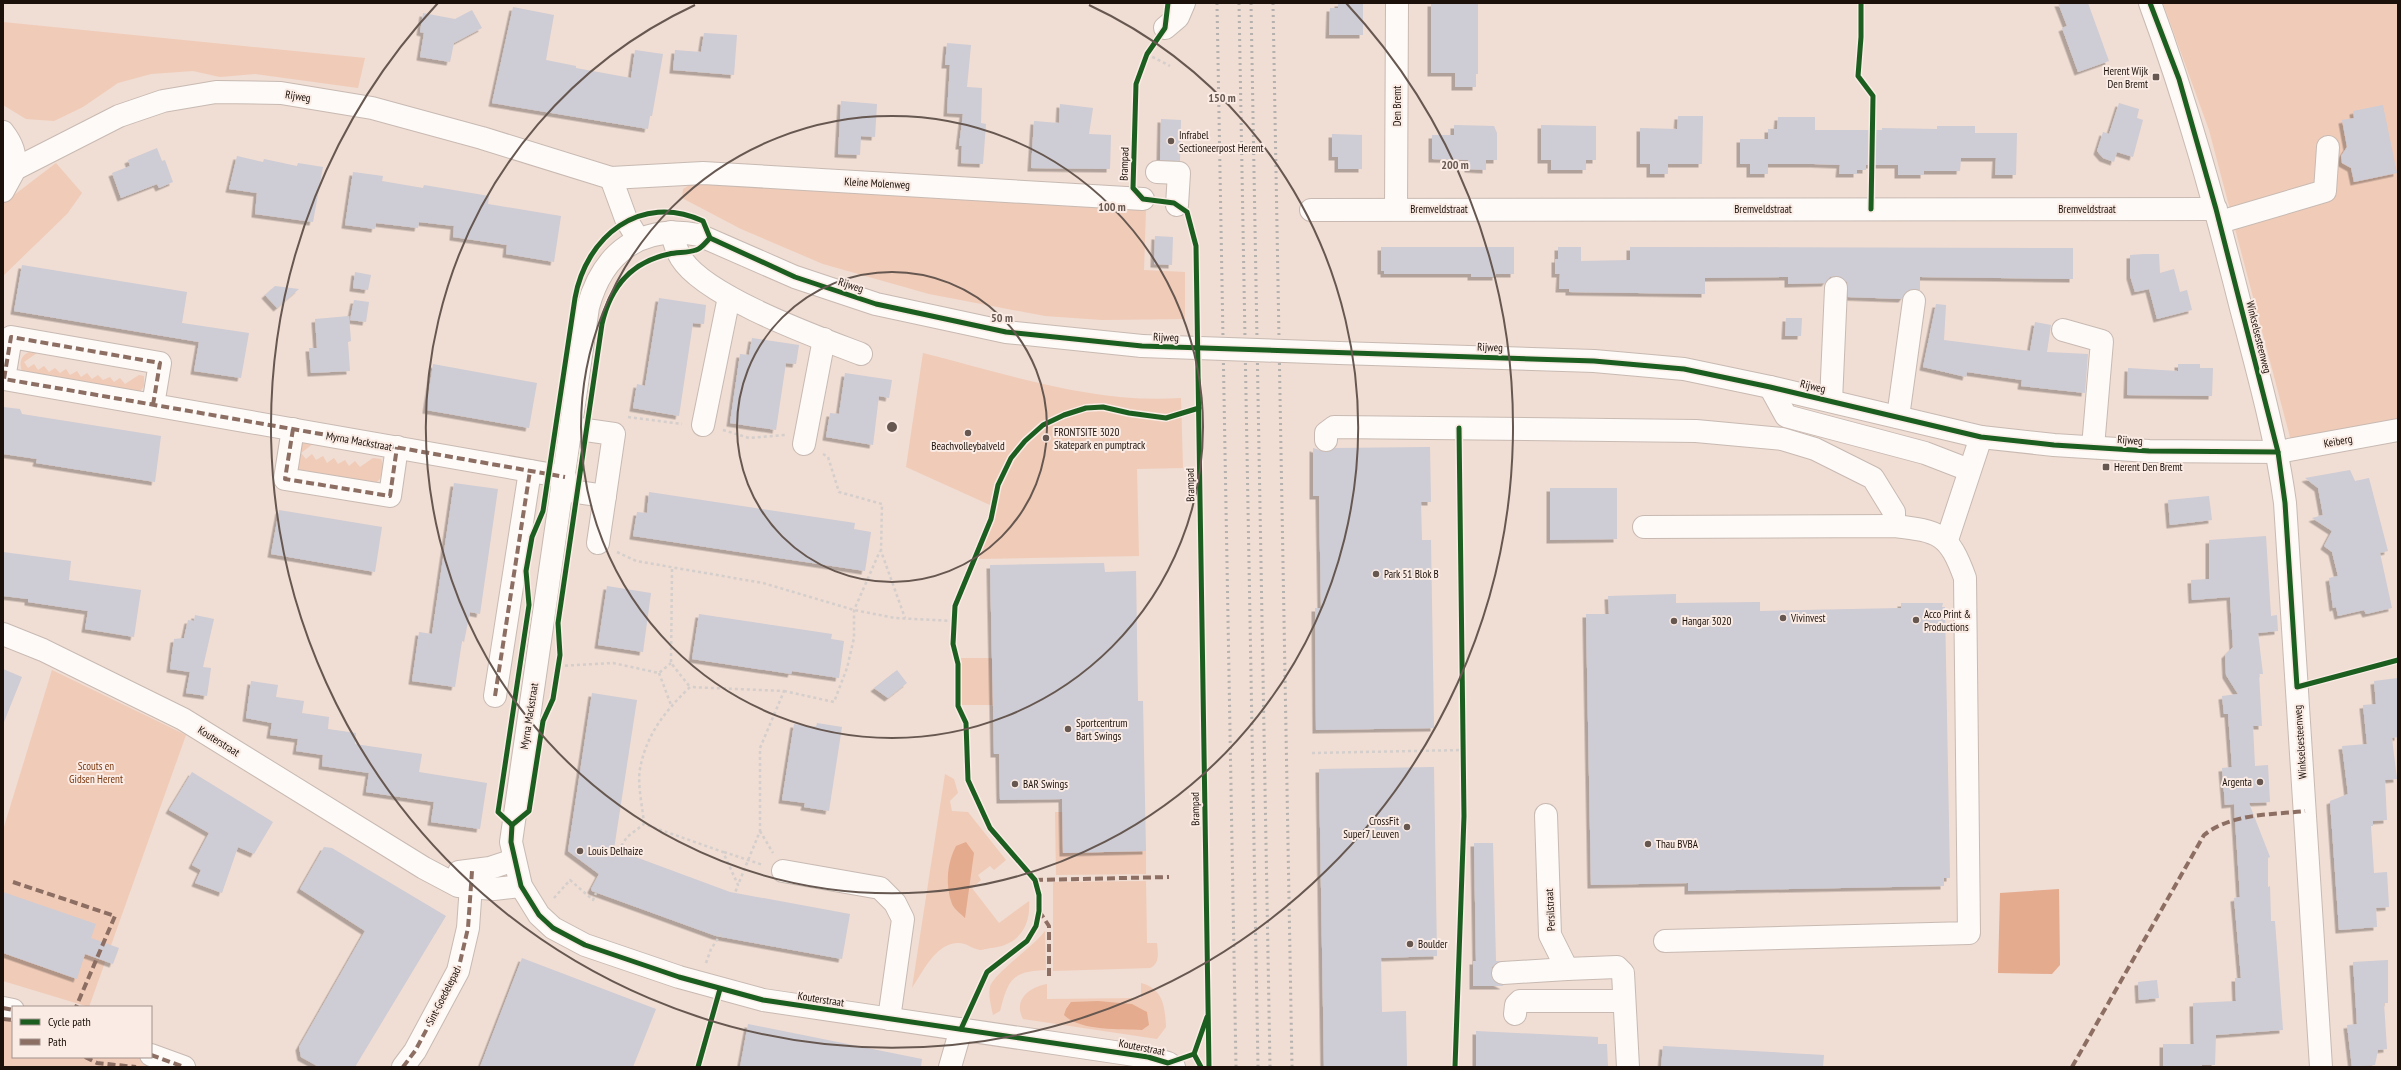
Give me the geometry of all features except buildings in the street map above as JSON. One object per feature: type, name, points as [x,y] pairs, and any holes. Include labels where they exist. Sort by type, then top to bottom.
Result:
[{"type":"street","points":[[1165,28],[1178,17],[1184,3]]},
{"type":"street","name":"Den Bremt","points":[[1396,209],[1398,3]]},
{"type":"street","name":"Winkselsesteenweg","points":[[2150,3],[2178,79],[2218,216],[2278,452],[2285,503],[2321,1067]]},
{"type":"street","name":"Rijweg","points":[[16,169],[119,116],[163,101],[216,92],[281,93],[372,108],[482,138],[611,178]]},
{"type":"street","points":[[3,132],[11,142],[15,152],[16,169],[3,191]]},
{"type":"street","name":"Bremveldstraat","points":[[1311,210],[1396,209],[2218,216],[2325,191],[2328,148]]},
{"type":"street","points":[[1157,172],[1179,173],[1177,205]]},
{"type":"street","name":"Kleine Molenweg","points":[[611,178],[703,173],[1143,198]]},
{"type":"street","points":[[611,178],[626,219],[638,239]]},
{"type":"street","points":[[670,232],[681,258],[702,279],[729,297],[861,354]]},
{"type":"street","name":"Rijweg","points":[[638,239],[670,232],[686,232],[710,238],[795,277],[876,304],[1006,332],[1142,346],[1594,360],[1684,369],[1770,386],[1981,437],[2149,451],[2278,452]]},
{"type":"street","name":"Myrna Mackstraat","points":[[514,860],[511,842],[512,824],[564,483],[588,307],[593,289],[607,264],[638,239]]},
{"type":"street","points":[[1831,401],[1836,288]]},
{"type":"street","points":[[703,425],[729,297]]},
{"type":"street","points":[[1898,417],[1914,301]]},
{"type":"street","points":[[2063,330],[2102,341],[2093,447]]},
{"type":"street","name":"Myrna Mackstraat","points":[[153,405],[160,363],[11,337],[4,379],[530,471],[564,483]]},
{"type":"street","points":[[804,444],[824,339]]},
{"type":"street","points":[[1770,386],[1786,416],[1925,453],[1969,470]]},
{"type":"street","points":[[1326,440],[1326,433],[1334,427],[1696,431],[1782,439],[1815,449],[1873,478],[1894,512],[1894,526]]},
{"type":"street","points":[[572,428],[614,434],[598,543]]},
{"type":"street","points":[[293,429],[285,479],[390,496],[398,447]]},
{"type":"street","name":"Keiberg","points":[[2278,452],[2398,430]]},
{"type":"street","points":[[1952,547],[1969,470],[1981,437]]},
{"type":"street","points":[[495,696],[530,471]]},
{"type":"street","points":[[564,483],[605,496]]},
{"type":"street","points":[[1644,527],[1894,526],[1925,529],[1952,547],[1965,578],[1969,933],[1665,941]]},
{"type":"street","name":"Kouterstraat","points":[[3,634],[43,650],[183,719],[424,868],[465,873],[472,879],[494,889],[521,886]]},
{"type":"street","name":"Persilstraat","points":[[1546,815],[1550,935],[1567,969]]},
{"type":"street","name":"Kouterstraat","points":[[472,879],[514,860],[521,886],[539,915],[553,928],[585,945],[699,983],[762,1000],[960,1029],[1107,1059],[1148,1057],[1168,1063],[1174,1067]]},
{"type":"street","points":[[783,871],[880,888],[895,903],[903,919],[889,1019]]},
{"type":"street","name":"Sint-Goedelepad","points":[[403,1067],[415,1052],[458,971],[468,928],[472,879]]},
{"type":"street","points":[[1503,973],[1617,967],[1623,973],[1628,1067]]},
{"type":"street","points":[[1516,1014],[1516,1005],[1520,1001],[1624,1001]]},
{"type":"street","points":[[950,1067],[960,1029]]},
{"type":"street","points":[[152,1055],[184,1067]]},
{"type":"path","points":[[1145,60],[1147,54],[1165,28]]},
{"type":"path","points":[[1147,54],[1170,66]]},
{"type":"path","points":[[614,434],[627,417],[662,423],[703,425],[749,438],[785,435],[828,457],[840,492],[882,504],[881,551],[905,618]]},
{"type":"path","points":[[598,543],[636,562],[763,583],[854,610],[905,618],[954,620]]},
{"type":"path","points":[[644,824],[640,770],[654,728],[671,705],[690,687],[784,691],[834,702],[847,668],[854,638],[854,610],[881,551]]},
{"type":"path","points":[[672,569],[671,663],[690,687]]},
{"type":"path","points":[[953,628],[954,613]]},
{"type":"path","points":[[558,673],[559,664],[613,663],[659,673]]},
{"type":"path","points":[[659,673],[671,663]]},
{"type":"path","points":[[659,673],[671,705]]},
{"type":"path","points":[[736,893],[760,831],[760,748],[784,691]]},
{"type":"path","points":[[1463,742],[1463,757]]},
{"type":"path","points":[[1312,753],[1463,750]]},
{"type":"path","points":[[618,851],[628,837],[644,824]]},
{"type":"path","points":[[644,824],[783,871]]},
{"type":"path","points":[[724,852],[738,885]]},
{"type":"path","points":[[539,915],[570,880],[593,900],[596,893]]},
{"type":"path","points":[[699,983],[711,949],[722,934]]},
{"type":"green space","points":[[2163,3],[2398,3],[2398,421],[2291,441],[2209,130]]},
{"type":"green space","points":[[3,22],[365,58],[358,88],[255,74],[220,77],[193,71],[151,74],[118,83],[83,107],[54,121],[26,119],[3,105]]},
{"type":"green space","points":[[56,163],[82,193],[67,214],[3,276],[3,200],[5,202]]},
{"type":"green space","points":[[701,178],[1146,209],[1144,270],[1185,272],[1185,319],[1102,320],[1045,316],[929,294],[823,264],[741,229],[682,198],[683,189]]},
{"type":"green space","points":[[33,351],[37,353],[24,362],[28,368],[34,364],[38,370],[44,366],[49,372],[55,368],[60,373],[66,369],[70,375],[77,371],[81,377],[87,373],[92,379],[98,375],[103,380],[110,377],[114,382],[120,378],[125,384],[139,375],[144,376],[144,386],[140,392],[23,373],[21,362],[23,356]]},
{"type":"green space","name":"FRONTSITE 3020 Skatepark en pumptrack","points":[[923,353],[1050,386],[1083,392],[1148,399],[1181,398],[1183,468],[1137,469],[1139,556],[978,559],[990,505],[906,467]]},
{"type":"green space","points":[[302,443],[314,443],[301,453],[306,459],[312,454],[316,460],[323,456],[327,463],[334,458],[338,464],[345,460],[349,466],[355,461],[360,467],[373,458],[381,459],[383,463],[383,474],[373,485],[297,472]]},
{"type":"green space","points":[[961,658],[992,658],[993,705],[962,705]]},
{"type":"green space","name":"Scouts en Gidsen Herent","points":[[52,670],[186,735],[89,1006],[3,981],[3,830]]},
{"type":"green space","points":[[945,774],[954,779],[958,793],[950,801],[952,811],[968,812],[1006,860],[994,870],[990,866],[978,875],[981,880],[972,888],[999,923],[1029,901],[1028,919],[1025,927],[1016,939],[1001,946],[980,950],[964,944],[956,943],[945,947],[928,962],[912,988]]},
{"type":"green space","points":[[1055,812],[1063,812],[1064,853],[1146,851],[1146,874],[1056,875]]},
{"type":"green space","points":[[1146,881],[1147,943],[1157,943],[1158,951],[1157,961],[1153,966],[1150,968],[1053,971],[1053,882]]},
{"type":"green space","points":[[1045,931],[1046,970],[1025,973],[1013,980],[1006,992],[1000,1011],[993,1015],[989,994],[993,981]]},
{"type":"green space","points":[[1141,983],[1149,986],[1159,995],[1164,1006],[1166,1027],[1157,1039],[1023,1019],[1020,1012],[1021,1000],[1024,996],[1034,988],[1047,984],[1047,999],[1141,998]]},
{"type":"green space","points":[[3,1014],[12,1017],[12,1058],[146,1058],[169,1067],[3,1067]]},
{"type":"shaded area","points":[[966,842],[974,853],[965,918],[952,904],[948,889],[948,874],[956,846]]},
{"type":"shaded area","points":[[2059,889],[2060,965],[2052,974],[1998,973],[2000,893]]},
{"type":"shaded area","points":[[1098,1001],[1132,1004],[1147,1012],[1149,1025],[1142,1030],[1090,1027],[1071,1020],[1064,1015],[1071,1002]]},
{"type":"railway","points":[[1217,3],[1236,1067]]},
{"type":"railway","points":[[1239,3],[1258,1067]]},
{"type":"railway","points":[[1251,3],[1270,1067]]},
{"type":"railway","points":[[1273,3],[1292,1067]]},
{"type":"marked path","points":[[153,405],[160,363],[11,337],[4,379],[565,477]]},
{"type":"marked path","points":[[293,429],[285,479],[390,496],[397,447]]},
{"type":"marked path","points":[[495,696],[530,471]]},
{"type":"marked path","points":[[2072,1067],[2204,835],[2215,828],[2239,819],[2252,816],[2305,811]]},
{"type":"marked path","points":[[403,1067],[415,1051],[458,971],[468,928],[472,871]]},
{"type":"marked path","points":[[1035,880],[1169,877]]},
{"type":"marked path","points":[[13,882],[115,916],[76,1006]]},
{"type":"marked path","points":[[1039,911],[1049,926],[1049,977]]},
{"type":"marked path","points":[[3,1008],[12,1010]]},
{"type":"marked path","points":[[3,1019],[12,1020]]},
{"type":"marked path","points":[[152,1055],[184,1067]]},
{"type":"marked path","points":[[87,1058],[97,1063],[136,1067]]},
{"type":"cycle path","name":"Brampad","points":[[1168,3],[1165,28],[1147,54],[1136,84],[1133,188],[1143,199],[1174,203],[1187,212],[1196,246],[1209,1067]]},
{"type":"cycle path","points":[[1861,3],[1861,37],[1858,76],[1873,96],[1871,209]]},
{"type":"cycle path","points":[[2150,3],[2179,79],[2216,209],[2278,452],[2285,503],[2297,687],[2398,660]]},
{"type":"cycle path","points":[[512,825],[498,812],[529,605],[526,571],[532,537],[543,511],[575,298],[581,276],[591,256],[604,239],[620,226],[638,217],[658,212],[680,213],[703,221],[710,238]]},
{"type":"cycle path","points":[[710,238],[795,277],[876,304],[1006,332],[1142,346],[1594,361],[1684,369],[1770,387],[1981,437],[2054,445],[2149,451],[2278,452]]},
{"type":"cycle path","points":[[512,825],[529,811],[543,721],[553,699],[560,655],[558,623],[602,324],[610,299],[624,278],[644,263],[669,254],[690,252],[698,249],[702,247],[710,238]]},
{"type":"cycle path","points":[[961,1029],[987,972],[1027,941],[1036,926],[1039,911],[1039,895],[1035,880],[990,828],[968,780],[966,723],[958,706],[958,664],[953,644],[955,606],[991,519],[998,485],[1011,458],[1025,441],[1043,425],[1064,415],[1086,408],[1103,407],[1129,413],[1166,418],[1199,408]]},
{"type":"cycle path","points":[[1455,1067],[1464,816],[1459,428]]},
{"type":"cycle path","points":[[512,825],[511,842],[521,886],[539,915],[553,928],[585,945],[679,977],[763,1000],[1148,1057],[1168,1063],[1194,1054]]},
{"type":"cycle path","points":[[698,1067],[720,989]]},
{"type":"cycle path","points":[[1201,1067],[1194,1054],[1207,1017]]},
{"type":"place","name":"Herent Wijk Den Bremt","points":[[2156,77]]},
{"type":"place","name":"Infrabel Sectioneerpost Herent","points":[[1171,141]]},
{"type":"place","name":"Beachvolleybalveld","points":[[968,433]]},
{"type":"place","name":"FRONTSITE 3020 Skatepark en pumptrack","points":[[1046,438]]},
{"type":"place","name":"Herent Den Bremt","points":[[2106,467]]},
{"type":"place","name":"Park 51 Blok B","points":[[1376,574]]},
{"type":"place","name":"Vivinvest","points":[[1783,618]]},
{"type":"place","name":"Acco Print & Productions","points":[[1916,620]]},
{"type":"place","name":"Hangar 3020","points":[[1674,621]]},
{"type":"place","name":"Sportcentrum Bart Swings","points":[[1068,729]]},
{"type":"place","name":"Argenta","points":[[2260,782]]},
{"type":"place","name":"BAR Swings","points":[[1015,784]]},
{"type":"place","name":"CrossFit Super7 Leuven","points":[[1407,827]]},
{"type":"place","name":"Thau BVBA","points":[[1648,844]]},
{"type":"place","name":"Louis Delhaize","points":[[580,851]]},
{"type":"place","name":"Boulder","points":[[1410,944]]}]
